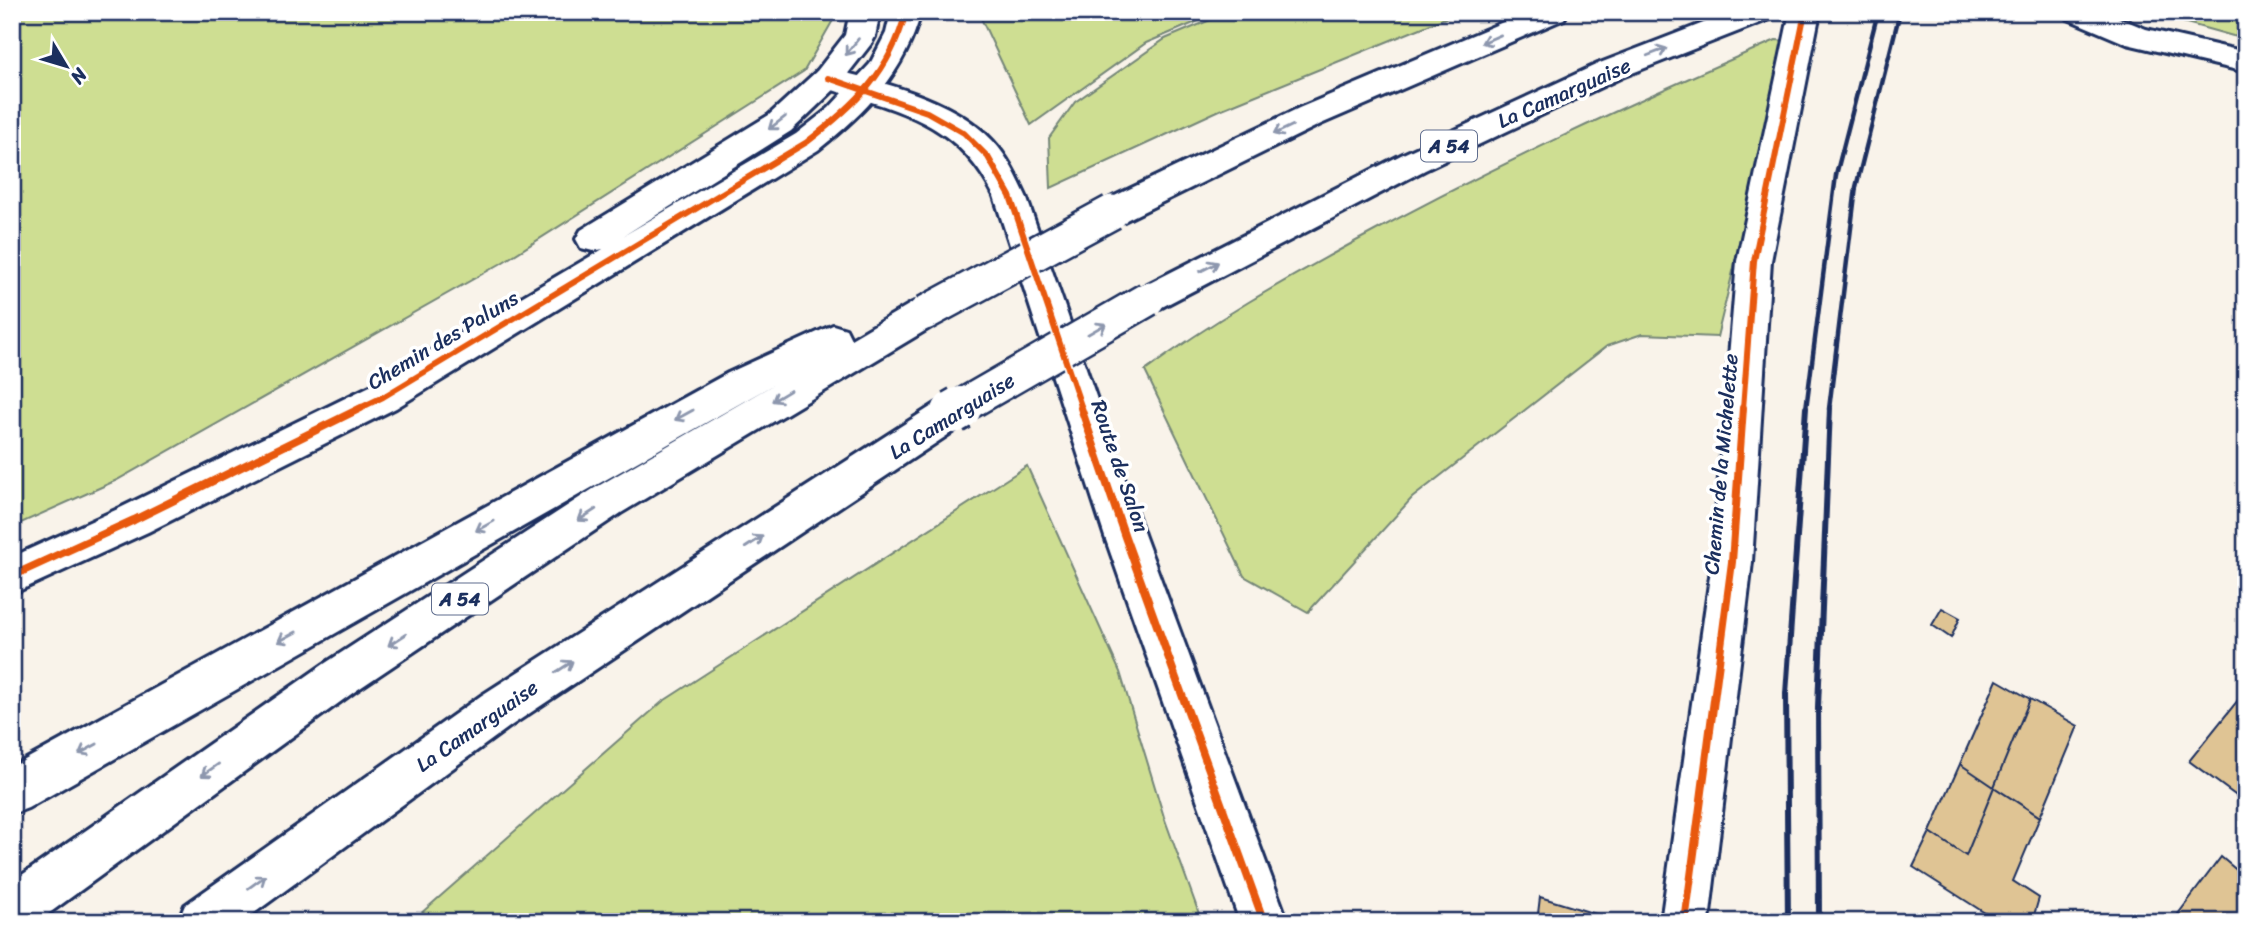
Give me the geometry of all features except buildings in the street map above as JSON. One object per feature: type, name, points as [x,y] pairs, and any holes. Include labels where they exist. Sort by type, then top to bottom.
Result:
[{"type":"main road","points":[[828,78],[860,37],[865,12]]},
{"type":"main road","points":[[866,91],[892,56],[906,12]]},
{"type":"main road","name":"A 54","points":[[12,911],[339,678],[607,501],[923,306],[1310,116],[1554,12]]},
{"type":"main road","name":"La Camarguaise","points":[[202,922],[497,710],[953,412],[1149,299],[1451,145],[1611,70],[1759,12]]},
{"type":"main road","name":"Chemin de la Michelette","points":[[1685,922],[1732,562],[1754,261],[1805,12]]},
{"type":"main road","points":[[2078,12],[2138,37],[2246,62]]},
{"type":"main road","name":"Route de Salon","points":[[828,78],[944,120],[978,145],[996,167],[1010,196],[1125,537],[1264,922]]},
{"type":"main road","name":"Chemin des Paluns","points":[[225,473],[366,381],[780,123],[828,78]]},
{"type":"main road","name":"Chemin des Paluns","points":[[12,576],[134,520],[383,397],[807,142],[850,109],[866,91]]},
{"type":"main road","points":[[12,792],[741,383],[923,306]]},
{"type":"green space","points":[[12,12],[836,12],[836,15],[804,71],[500,264],[117,480],[12,527]]},
{"type":"green space","points":[[978,12],[1220,12],[1146,43],[1031,125]]},
{"type":"green space","points":[[1229,12],[1460,12],[1222,109],[1051,188],[1049,138],[1075,102],[1165,39]]},
{"type":"green space","points":[[2147,12],[2246,12],[2246,38],[2233,36]]},
{"type":"green space","points":[[1776,40],[1789,41],[1717,337],[1642,334],[1607,346],[1412,498],[1308,612],[1244,576],[1145,371],[1248,302],[1408,213],[1564,136]]},
{"type":"green space","points":[[1027,466],[1120,672],[1164,817],[1202,922],[411,922],[662,702]]},
{"type":"railway","points":[[1806,409],[1836,175],[1878,12]]},
{"type":"railway","points":[[1829,409],[1856,187],[1900,12]]},
{"type":"railway","points":[[1788,922],[1786,694],[1806,408]]},
{"type":"railway","points":[[1819,922],[1818,707],[1830,408]]},
{"type":"cycle path","points":[[12,576],[134,520],[383,397],[807,142],[870,86],[892,53],[906,12]]},
{"type":"cycle path","points":[[1685,922],[1732,562],[1754,261],[1805,12]]},
{"type":"cycle path","points":[[828,78],[908,104],[946,121],[979,146],[1000,176],[1010,196],[1125,537],[1264,922]]}]
